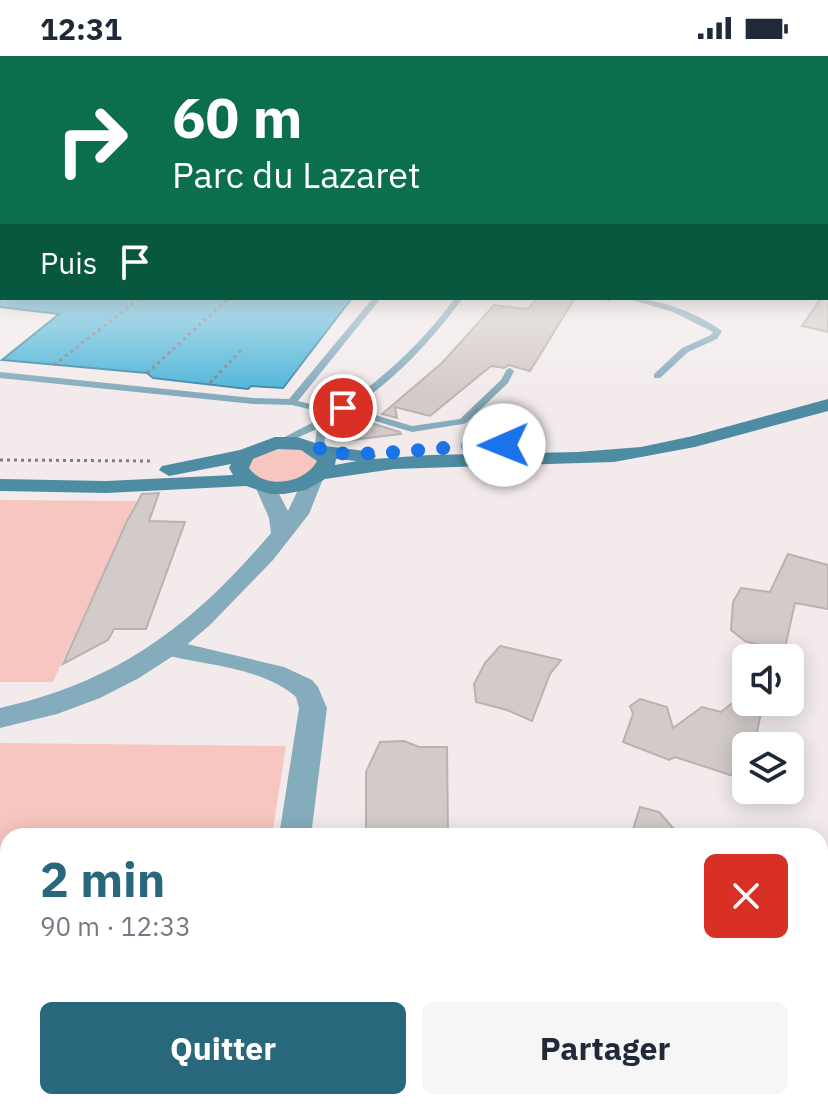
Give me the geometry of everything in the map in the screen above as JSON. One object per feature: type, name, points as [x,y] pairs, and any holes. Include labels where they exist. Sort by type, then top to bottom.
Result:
[{"type":"main road","points":[[0,472],[145,472],[205,465],[245,455],[275,443],[299,443],[320,451],[361,456],[471,445],[642,444],[828,399]]},
{"type":"main road","points":[[0,485],[106,487],[258,483],[291,486],[317,477],[437,459],[615,456],[681,443],[828,405]]},
{"type":"main road","points":[[317,477],[327,461],[320,451]]},
{"type":"main road","points":[[245,455],[239,468],[258,483]]},
{"type":"street","points":[[0,718],[30,713],[95,691],[170,648],[252,568],[295,517],[317,477]]},
{"type":"street","points":[[258,483],[280,518],[281,532]]},
{"type":"street","points":[[170,648],[265,672],[307,691],[313,708],[296,828]]},
{"type":"lane","points":[[292,402],[375,300]]},
{"type":"lane","points":[[275,443],[322,424],[409,358],[432,335],[458,300]]},
{"type":"lane","points":[[637,300],[676,310],[718,331],[714,337],[685,350],[657,376]]},
{"type":"lane","points":[[0,375],[253,401],[292,402],[412,429],[463,421],[505,381],[510,371]]},
{"type":"lane","points":[[320,451],[322,424]]},
{"type":"path","points":[[54,365],[137,300]]},
{"type":"path","points":[[147,373],[227,300]]},
{"type":"path","points":[[209,384],[243,348]]},
{"type":"path","points":[[0,460],[159,461]]},
{"type":"shaded area","points":[[264,446],[319,450],[321,474],[266,486],[241,461]]},
{"type":"shaded area","points":[[0,500],[136,501],[53,682],[0,682]]},
{"type":"shaded area","points":[[0,743],[286,746],[273,828],[0,828]]},
{"type":"water","points":[[0,300],[350,300],[283,388],[251,386],[248,389],[153,378],[147,373],[2,360],[59,314],[0,307]]},
{"type":"building","points":[[535,300],[574,300],[530,371],[509,365],[504,368],[491,366],[430,416],[395,407],[397,418],[382,414],[442,363],[494,305],[528,309]]},
{"type":"building","points":[[820,300],[828,300],[828,332],[802,326]]},
{"type":"building","points":[[371,423],[400,432],[401,434],[351,440]]},
{"type":"building","points":[[159,493],[149,521],[185,522],[146,629],[114,629],[108,640],[63,664],[142,494]]},
{"type":"building","points":[[788,554],[828,565],[828,609],[795,603],[786,644],[745,641],[731,630],[733,602],[741,588],[770,592]]},
{"type":"building","points":[[500,646],[561,660],[550,674],[532,721],[476,702],[474,684],[485,663]]},
{"type":"building","points":[[640,699],[667,707],[673,728],[702,707],[721,712],[732,704],[732,716],[760,716],[757,732],[732,732],[732,775],[675,757],[669,760],[623,742],[633,714],[630,706]]},
{"type":"building","points":[[404,741],[419,747],[447,747],[448,828],[366,828],[366,772],[380,742]]},
{"type":"building","points":[[640,807],[659,812],[673,828],[633,828]]},
{"type":"route","points":[[343,408],[322,424],[319,439],[321,452],[361,456],[440,447],[504,445]]}]
